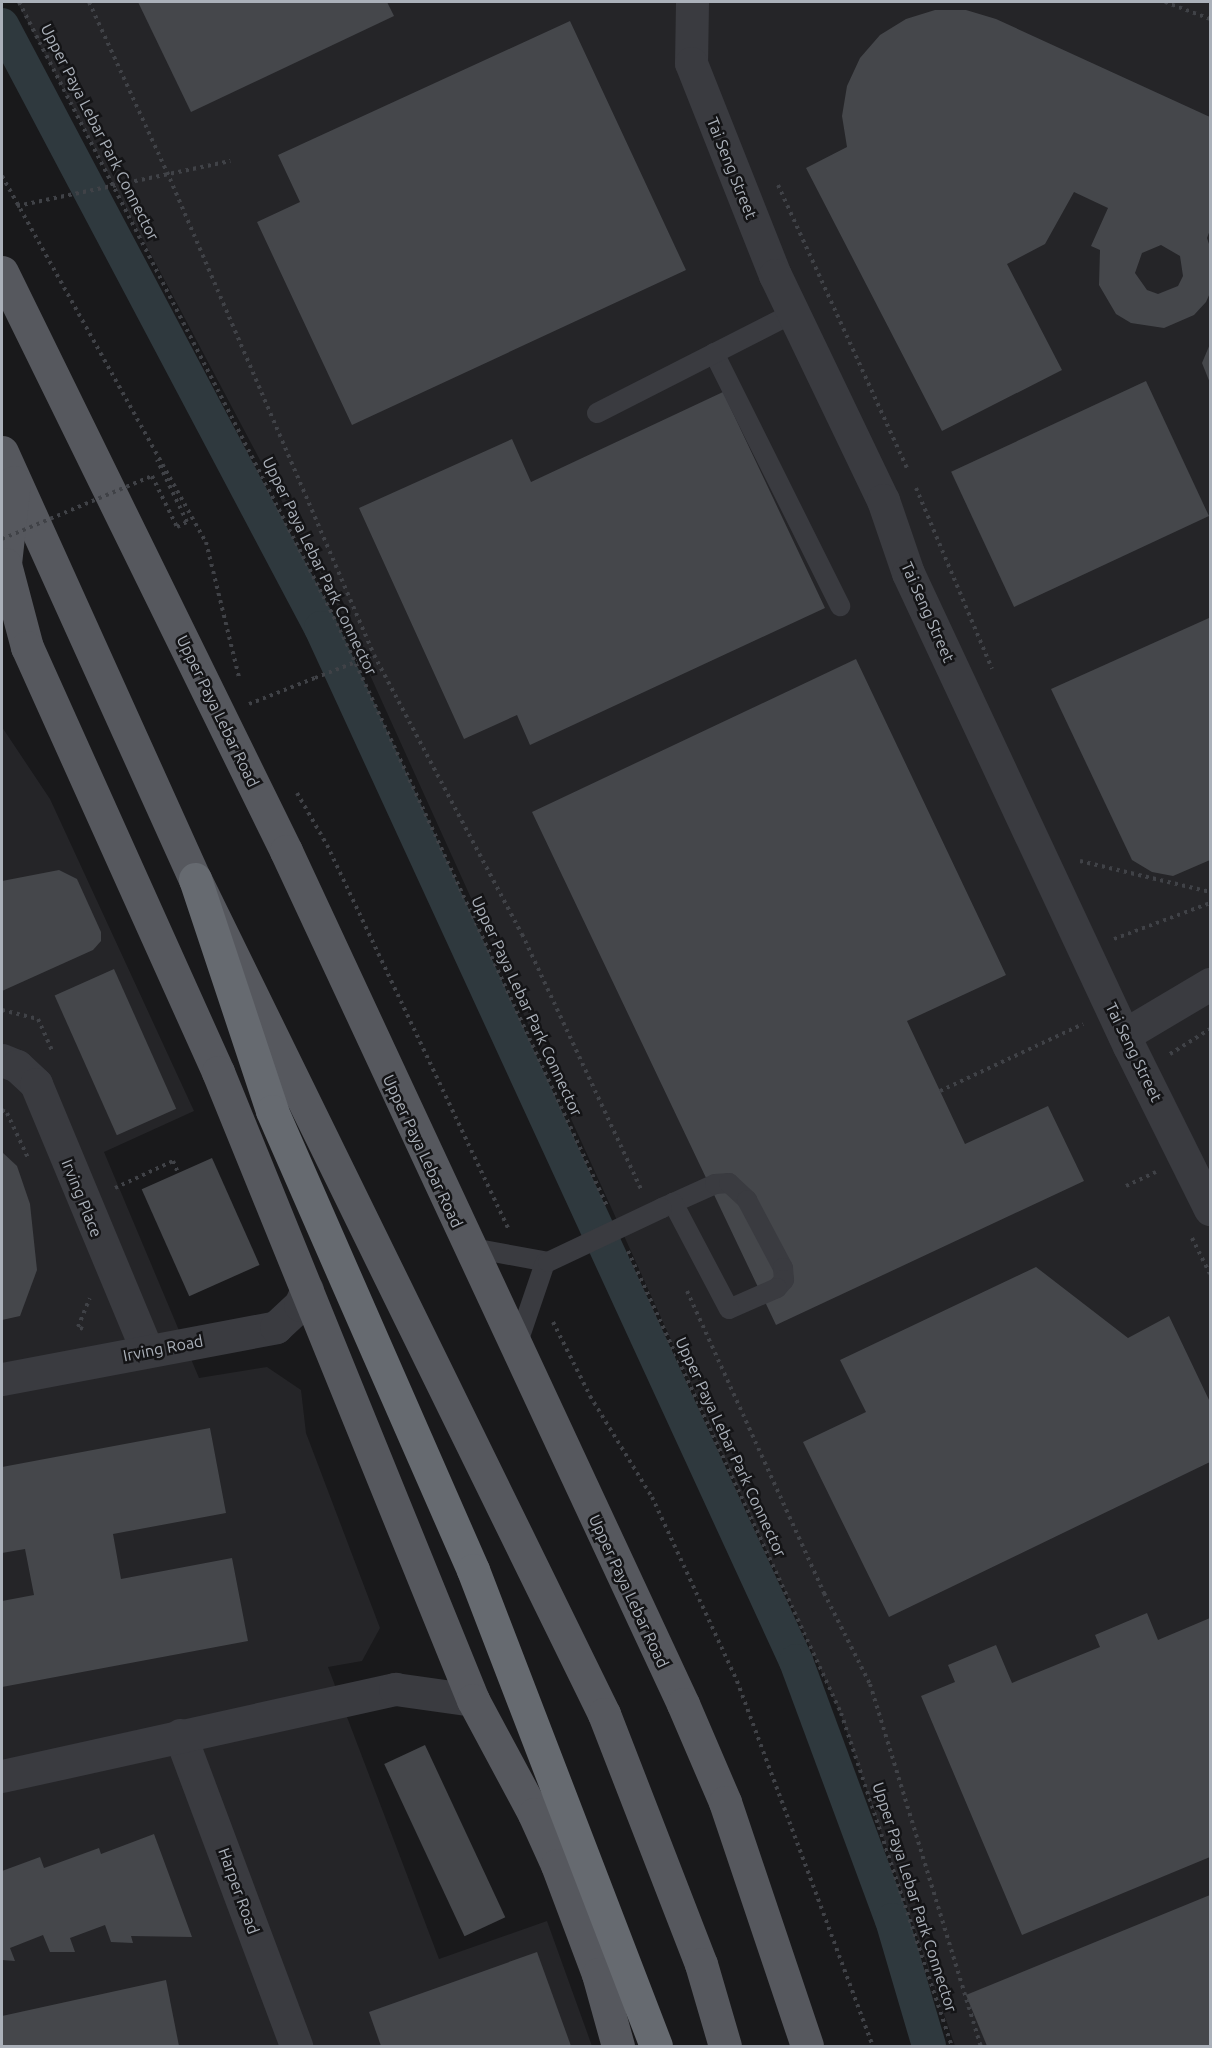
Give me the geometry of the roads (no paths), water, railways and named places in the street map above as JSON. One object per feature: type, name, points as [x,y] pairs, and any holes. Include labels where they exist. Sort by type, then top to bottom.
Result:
[{"type":"highway","points":[[195,879],[272,1111],[490,1611],[656,2046]]},
{"type":"main road","name":"Upper Paya Lebar Road","points":[[2,272],[286,851],[725,1802],[807,2046]]},
{"type":"main road","points":[[2,452],[195,879],[604,1714],[701,1964],[725,2046]]},
{"type":"main road","points":[[14,482],[5,564],[27,647],[218,1072],[473,1700],[534,1814],[556,1865],[598,1974],[618,2046]]},
{"type":"street","name":"Tai Seng Street","points":[[692,2],[691,63],[793,314],[883,500],[908,573],[1137,1027],[1210,1209]]},
{"type":"street","points":[[1137,1027],[1210,984]]},
{"type":"street","name":"Irving Place","points":[[2,1060],[17,1066],[36,1084],[147,1351]]},
{"type":"street","name":"Irving Road","points":[[2,1379],[276,1327],[300,1305],[307,1289]]},
{"type":"street","points":[[2,1776],[395,1689],[473,1700]]},
{"type":"street","name":"Harper Road","points":[[180,1736],[296,2046]]},
{"type":"lane","points":[[597,413],[793,314]]},
{"type":"lane","points":[[714,353],[840,606]]},
{"type":"lane","points":[[467,1247],[547,1262],[660,1203],[715,1184],[729,1183],[740,1190],[783,1268],[784,1280],[777,1288],[729,1309],[660,1203]]},
{"type":"lane","points":[[515,1350],[547,1262]]},
{"type":"waterway","points":[[2,25],[321,628],[796,1661],[892,1920],[929,2046]]}]
